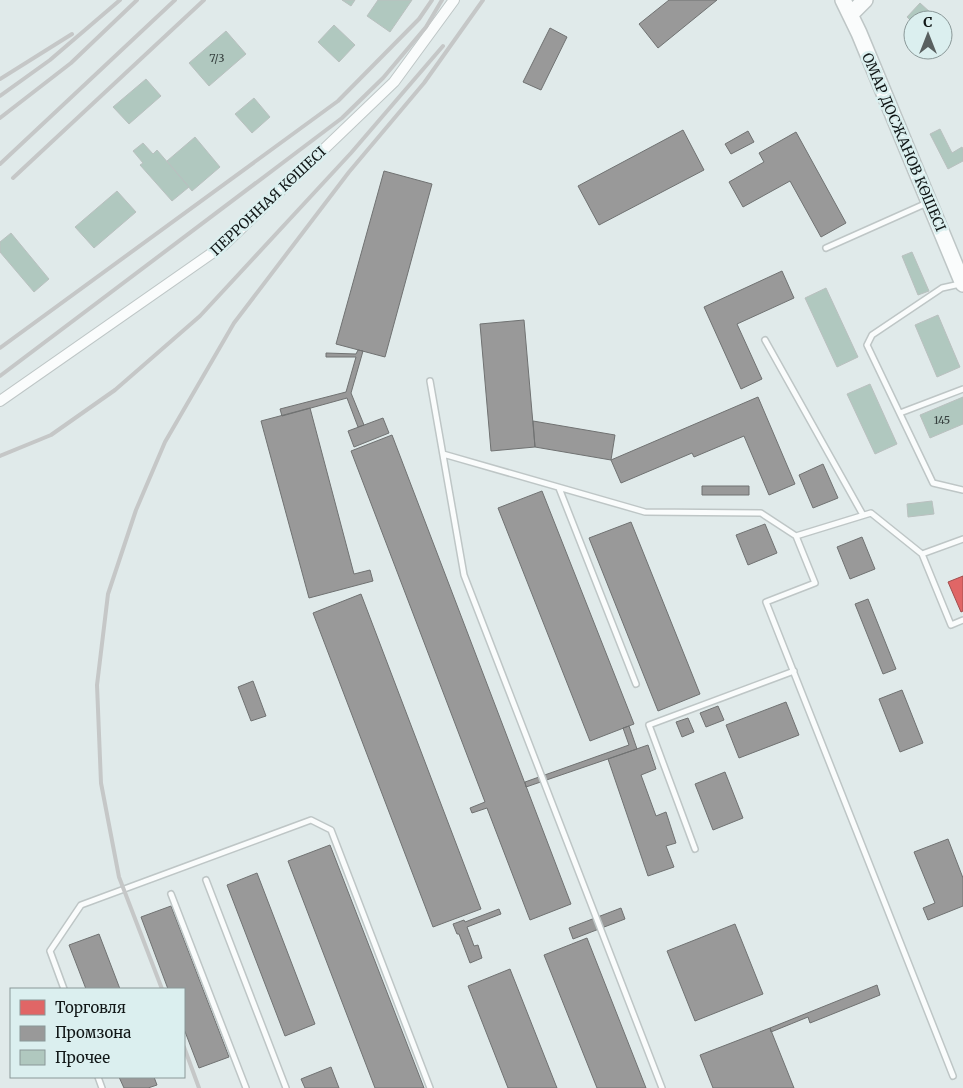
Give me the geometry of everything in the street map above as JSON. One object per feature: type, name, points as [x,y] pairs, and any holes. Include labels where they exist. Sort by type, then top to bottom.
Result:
[{"type":"street","name":"ПЕРРОННАЯ КӨШЕСІ","points":[[0,401],[225,244],[394,82],[454,0]]},
{"type":"street","name":"ОМАР ДОСЖАНОВ КӨШЕСІ","points":[[843,0],[851,14],[963,284]]},
{"type":"street","points":[[851,14],[865,0]]},
{"type":"lane","points":[[826,248],[930,202]]},
{"type":"lane","points":[[963,284],[942,288],[872,335],[867,345],[934,483],[963,490]]},
{"type":"lane","points":[[765,340],[863,516]]},
{"type":"lane","points":[[430,381],[464,576],[662,1088]]},
{"type":"lane","points":[[900,413],[963,389]]},
{"type":"lane","points":[[443,454],[645,512],[761,513],[796,536],[815,583],[766,602],[953,1076]]},
{"type":"lane","points":[[559,488],[636,684]]},
{"type":"lane","points":[[796,536],[871,513],[922,554],[951,625],[963,620]]},
{"type":"lane","points":[[922,554],[963,539]]},
{"type":"lane","points":[[695,848],[649,725],[794,671]]},
{"type":"lane","points":[[64,988],[50,951],[81,905],[311,820],[331,830],[430,1088]]},
{"type":"lane","points":[[206,880],[286,1088]]},
{"type":"lane","points":[[171,894],[246,1088]]},
{"type":"building: Торговля","points":[[963,576],[963,611],[961,612],[948,582]]},
{"type":"building: Промзона","points":[[669,0],[717,0],[658,48],[639,24]]},
{"type":"building: Промзона","points":[[550,28],[567,37],[541,90],[523,82]]},
{"type":"building: Промзона","points":[[683,130],[704,170],[599,225],[578,186]]},
{"type":"building: Промзона","points":[[748,131],[754,142],[731,154],[725,144]]},
{"type":"building: Промзона","points":[[796,132],[846,223],[821,237],[790,181],[743,207],[729,182],[764,162],[759,153]]},
{"type":"building: Промзона","points":[[384,171],[432,184],[385,357],[336,344]]},
{"type":"building: Промзона","points":[[782,271],[794,298],[737,324],[762,379],[741,389],[704,307]]},
{"type":"building: Промзона","points":[[524,320],[535,447],[491,451],[480,324]]},
{"type":"building: Промзона","points":[[358,350],[363,351],[351,393],[364,425],[358,427],[347,398],[282,416],[280,409],[346,392],[356,357],[326,357],[326,353],[356,354]]},
{"type":"building: Промзона","points":[[758,397],[795,484],[769,495],[744,436],[694,457],[692,453],[621,483],[611,460]]},
{"type":"building: Промзона","points":[[310,408],[354,574],[370,570],[373,581],[309,598],[261,421]]},
{"type":"building: Промзона","points":[[383,418],[389,433],[354,447],[348,431]]},
{"type":"building: Промзона","points":[[533,421],[615,435],[611,460],[535,447]]},
{"type":"building: Промзона","points":[[392,435],[571,904],[530,920],[487,808],[472,813],[470,808],[485,802],[351,451]]},
{"type":"building: Промзона","points":[[823,464],[838,498],[813,508],[799,475]]},
{"type":"building: Промзона","points":[[702,486],[749,486],[749,495],[702,495]]},
{"type":"building: Промзона","points":[[542,491],[634,724],[590,741],[498,508]]},
{"type":"building: Промзона","points":[[631,522],[700,694],[658,711],[589,538]]},
{"type":"building: Промзона","points":[[765,524],[777,553],[748,565],[736,535]]},
{"type":"building: Промзона","points":[[862,537],[875,569],[850,579],[837,547]]},
{"type":"building: Промзона","points":[[361,594],[481,909],[433,927],[313,613]]},
{"type":"building: Промзона","points":[[868,599],[896,669],[883,674],[855,604]]},
{"type":"building: Промзона","points":[[253,681],[266,716],[251,721],[238,687]]},
{"type":"building: Промзона","points":[[902,690],[923,743],[900,752],[879,699]]},
{"type":"building: Промзона","points":[[786,702],[799,735],[739,758],[726,725]]},
{"type":"building: Промзона","points":[[718,706],[724,720],[706,727],[700,713]]},
{"type":"building: Промзона","points":[[688,718],[694,732],[682,737],[676,722]]},
{"type":"building: Промзона","points":[[629,726],[637,749],[526,787],[525,782],[629,745],[623,728]]},
{"type":"building: Промзона","points":[[648,745],[656,769],[641,775],[656,816],[666,812],[676,843],[666,846],[674,867],[648,876],[608,759]]},
{"type":"building: Промзона","points":[[725,772],[743,818],[713,830],[695,784]]},
{"type":"building: Промзона","points":[[948,839],[963,878],[963,906],[928,920],[923,908],[935,903],[914,852]]},
{"type":"building: Промзона","points":[[330,845],[424,1088],[375,1088],[288,861]]},
{"type":"building: Промзона","points":[[257,873],[315,1024],[285,1036],[227,885]]},
{"type":"building: Промзона","points":[[171,906],[229,1057],[199,1068],[185,1032],[185,988],[168,988],[141,917]]},
{"type":"building: Промзона","points":[[621,908],[625,919],[573,939],[569,928]]},
{"type":"building: Промзона","points":[[499,909],[501,914],[467,927],[474,946],[478,945],[482,958],[470,963],[459,934],[457,934],[453,924],[464,920],[465,922]]},
{"type":"building: Промзона","points":[[735,924],[763,994],[695,1021],[667,951]]},
{"type":"building: Промзона","points":[[99,934],[120,988],[86,988],[69,945]]},
{"type":"building: Промзона","points":[[587,938],[646,1088],[597,1088],[544,955]]},
{"type":"building: Промзона","points":[[510,969],[557,1088],[508,1088],[468,986]]},
{"type":"building: Промзона","points":[[877,985],[880,995],[810,1023],[808,1017],[771,1032],[770,1028]]},
{"type":"building: Промзона","points":[[770,1028],[794,1088],[713,1088],[700,1055]]},
{"type":"building: Промзона","points":[[331,1067],[339,1088],[305,1088],[301,1079]]},
{"type":"building: Промзона","points":[[119,1078],[154,1078],[157,1085],[148,1088],[124,1088]]},
{"type":"building: Прочее","points":[[342,0],[355,0],[351,6]]},
{"type":"building: Прочее","points":[[378,0],[412,0],[390,32],[367,16]]},
{"type":"building: Прочее","points":[[920,3],[928,10],[914,10]]},
{"type":"building: Прочее","points":[[334,25],[355,45],[339,62],[318,42]]},
{"type":"building: Прочее","points":[[226,31],[246,54],[209,86],[189,63]]},
{"type":"building: Прочее","points":[[146,79],[161,96],[129,124],[113,107]]},
{"type":"building: Прочее","points":[[254,98],[270,117],[252,133],[235,114]]},
{"type":"building: Прочее","points":[[940,129],[952,153],[962,147],[963,149],[963,161],[948,169],[930,134]]},
{"type":"building: Прочее","points":[[195,137],[220,167],[192,191],[167,161]]},
{"type":"building: Прочее","points":[[143,143],[153,154],[157,150],[189,187],[172,201],[140,165],[143,163],[133,151]]},
{"type":"building: Прочее","points":[[117,191],[136,212],[94,248],[75,227]]},
{"type":"building: Прочее","points":[[11,233],[49,279],[34,292],[0,252],[0,242]]},
{"type":"building: Прочее","points":[[912,252],[929,291],[918,295],[902,256]]},
{"type":"building: Прочее","points":[[826,288],[858,357],[837,367],[805,298]]},
{"type":"building: Прочее","points":[[938,315],[960,367],[937,377],[915,325]]},
{"type":"building: Прочее","points":[[870,384],[897,444],[875,454],[847,394]]},
{"type":"building: Прочее","points":[[963,397],[963,424],[930,438],[920,415]]},
{"type":"building: Прочее","points":[[932,501],[934,514],[908,517],[907,504]]},
{"type":"railway","points":[[0,96],[50,60],[120,0]]},
{"type":"railway","points":[[0,118],[71,63],[137,0]]},
{"type":"railway","points":[[0,164],[175,0]]},
{"type":"railway","points":[[13,178],[204,0]]},
{"type":"railway","points":[[0,348],[338,101],[419,19],[432,0]]},
{"type":"railway","points":[[0,376],[342,118],[383,78],[426,27],[442,0]]},
{"type":"railway","points":[[162,988],[119,877],[101,783],[97,685],[108,594],[136,510],[165,442],[234,323],[349,172],[424,83],[483,0]]},
{"type":"railway","points":[[0,79],[72,34]]},
{"type":"railway","points":[[0,456],[51,435],[115,390],[200,316],[351,153],[443,46]]},
{"type":"railway","points":[[185,1050],[199,1088]]}]
